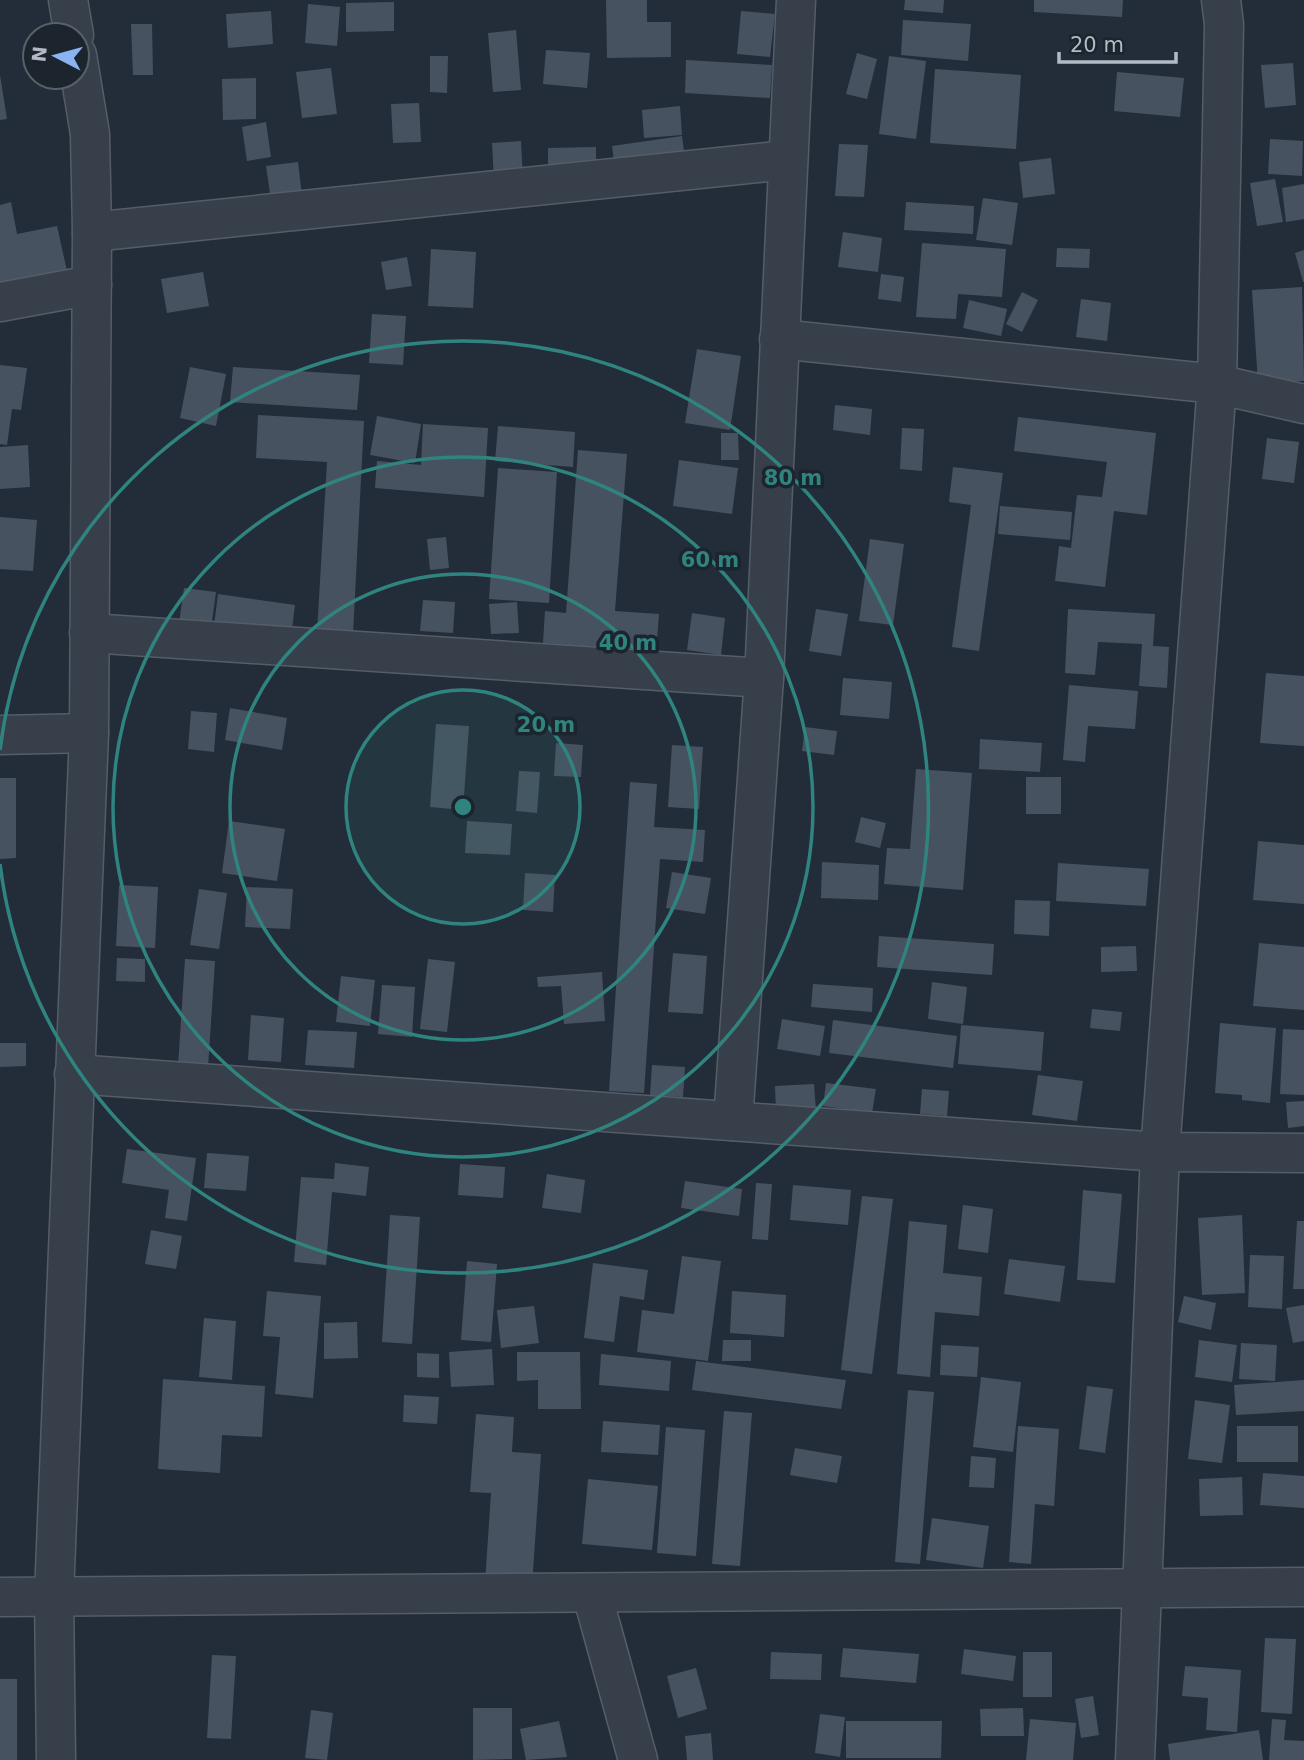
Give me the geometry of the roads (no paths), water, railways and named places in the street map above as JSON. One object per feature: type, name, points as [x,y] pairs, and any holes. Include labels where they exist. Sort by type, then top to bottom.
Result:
[{"type":"street","points":[[68,0],[72,21]]},
{"type":"street","points":[[733,1121],[764,678],[796,0]]},
{"type":"street","points":[[1135,1760],[1160,1152],[1217,384],[1224,24],[1221,0]]},
{"type":"street","points":[[56,1760],[54,1595],[89,733],[92,232],[90,134],[83,91]]},
{"type":"street","points":[[92,232],[787,160]]},
{"type":"street","points":[[0,302],[92,285]]},
{"type":"street","points":[[779,339],[1217,384],[1304,404]]},
{"type":"street","points":[[89,633],[764,678]]},
{"type":"street","points":[[0,735],[89,733]]},
{"type":"street","points":[[74,1074],[1160,1152],[1304,1153]]},
{"type":"street","points":[[0,1597],[1304,1587]]},
{"type":"street","points":[[592,1594],[638,1760]]}]
